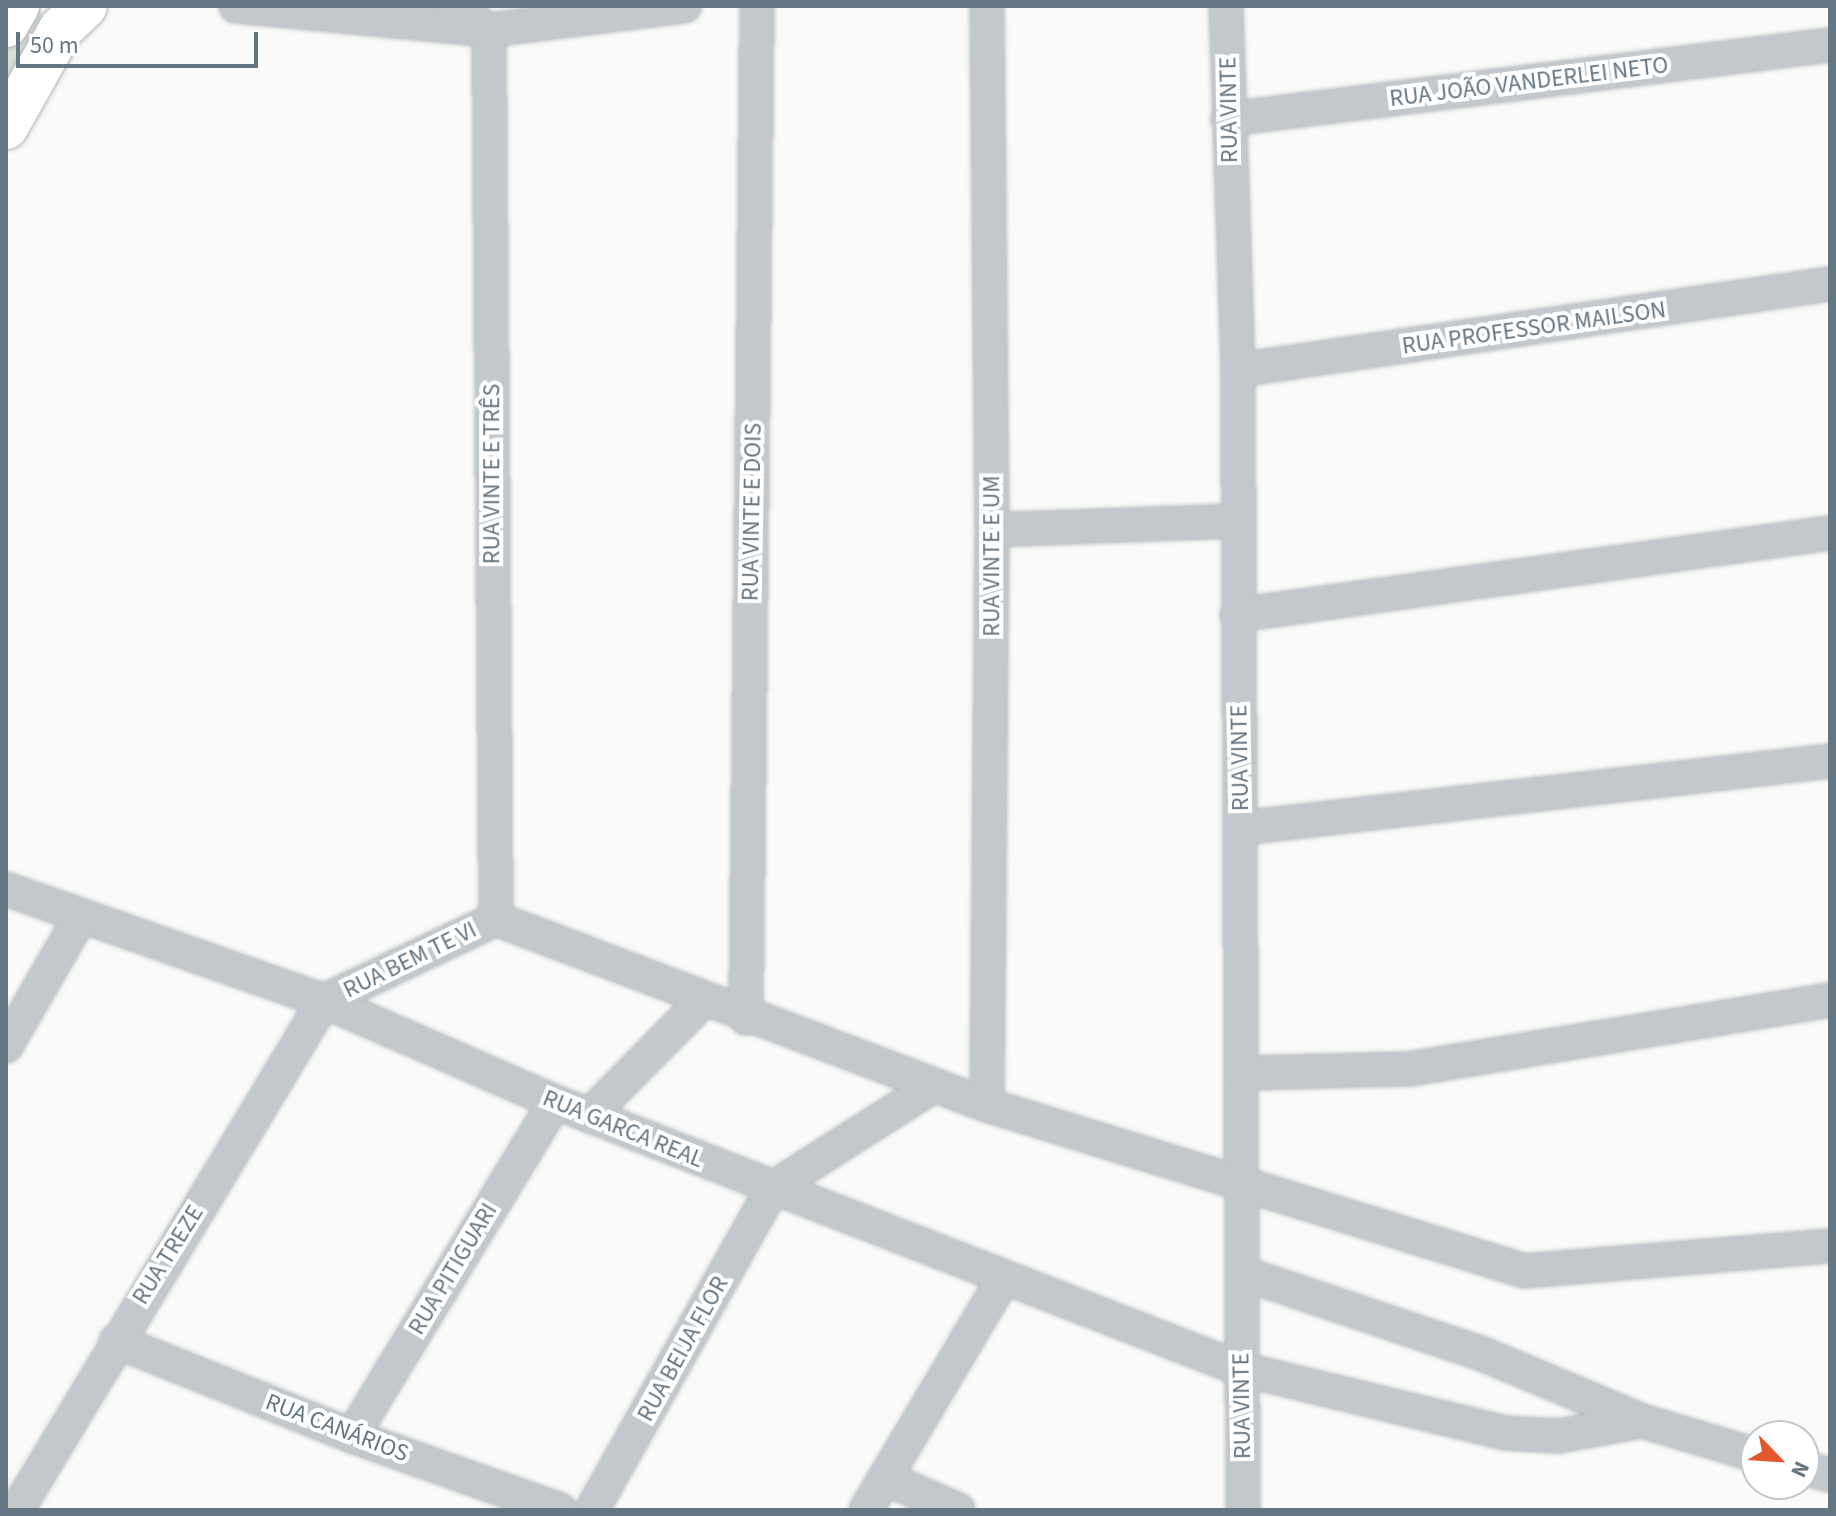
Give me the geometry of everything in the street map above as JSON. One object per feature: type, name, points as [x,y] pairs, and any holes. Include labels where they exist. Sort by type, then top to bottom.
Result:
[{"type":"main road","points":[[6,25],[17,6]]},
{"type":"main road","points":[[6,127],[68,14]]},
{"type":"street","points":[[236,6],[489,30],[572,15],[685,6]]},
{"type":"street","points":[[452,6],[489,30]]},
{"type":"street","name":"RUA VINTE E DOIS","points":[[746,1018],[757,6]]},
{"type":"street","name":"RUA VINTE E UM","points":[[987,6],[992,530],[987,1105]]},
{"type":"street","name":"RUA VINTE","points":[[1226,6],[1238,370],[1237,615],[1246,1188],[1241,1369],[1243,1510]]},
{"type":"street","name":"RUA VINTE E TRÊS","points":[[489,30],[496,919]]},
{"type":"street","name":"RUA JOÃO VANDERLEI NETO","points":[[1228,119],[1830,45]]},
{"type":"street","name":"RUA PROFESSOR MAILSON","points":[[1238,370],[1830,284]]},
{"type":"street","points":[[992,530],[1239,521]]},
{"type":"street","points":[[1237,615],[1830,533]]},
{"type":"street","points":[[1241,828],[1830,761]]},
{"type":"street","name":"RUA GARCA REAL","points":[[6,889],[80,918],[324,1001],[589,1116],[1241,1369],[1505,1433],[1558,1436],[1642,1421]]},
{"type":"street","points":[[6,1046],[80,918]]},
{"type":"street","points":[[496,919],[746,1018],[987,1105],[1246,1188],[1525,1271],[1830,1246]]},
{"type":"street","name":"RUA BEM TE VI","points":[[324,1001],[496,919]]},
{"type":"street","points":[[1245,1073],[1409,1069],[1830,1000]]},
{"type":"street","name":"RUA TREZE","points":[[17,1510],[116,1341],[324,1001]]},
{"type":"street","points":[[589,1116],[703,1001]]},
{"type":"street","points":[[773,1188],[933,1086]]},
{"type":"street","name":"RUA PITIGUARI","points":[[352,1436],[555,1102]]},
{"type":"street","name":"RUA BEIJA FLOR","points":[[592,1510],[773,1188]]},
{"type":"street","points":[[1242,1273],[1485,1355],[1642,1421],[1740,1450]]},
{"type":"street","points":[[866,1510],[1004,1278]]},
{"type":"street","name":"RUA CANÁRIOS","points":[[116,1341],[352,1436],[560,1510]]},
{"type":"street","points":[[885,1478],[958,1510]]},
{"type":"shaded area","points":[[37,6],[45,21],[6,89],[6,43]]}]
